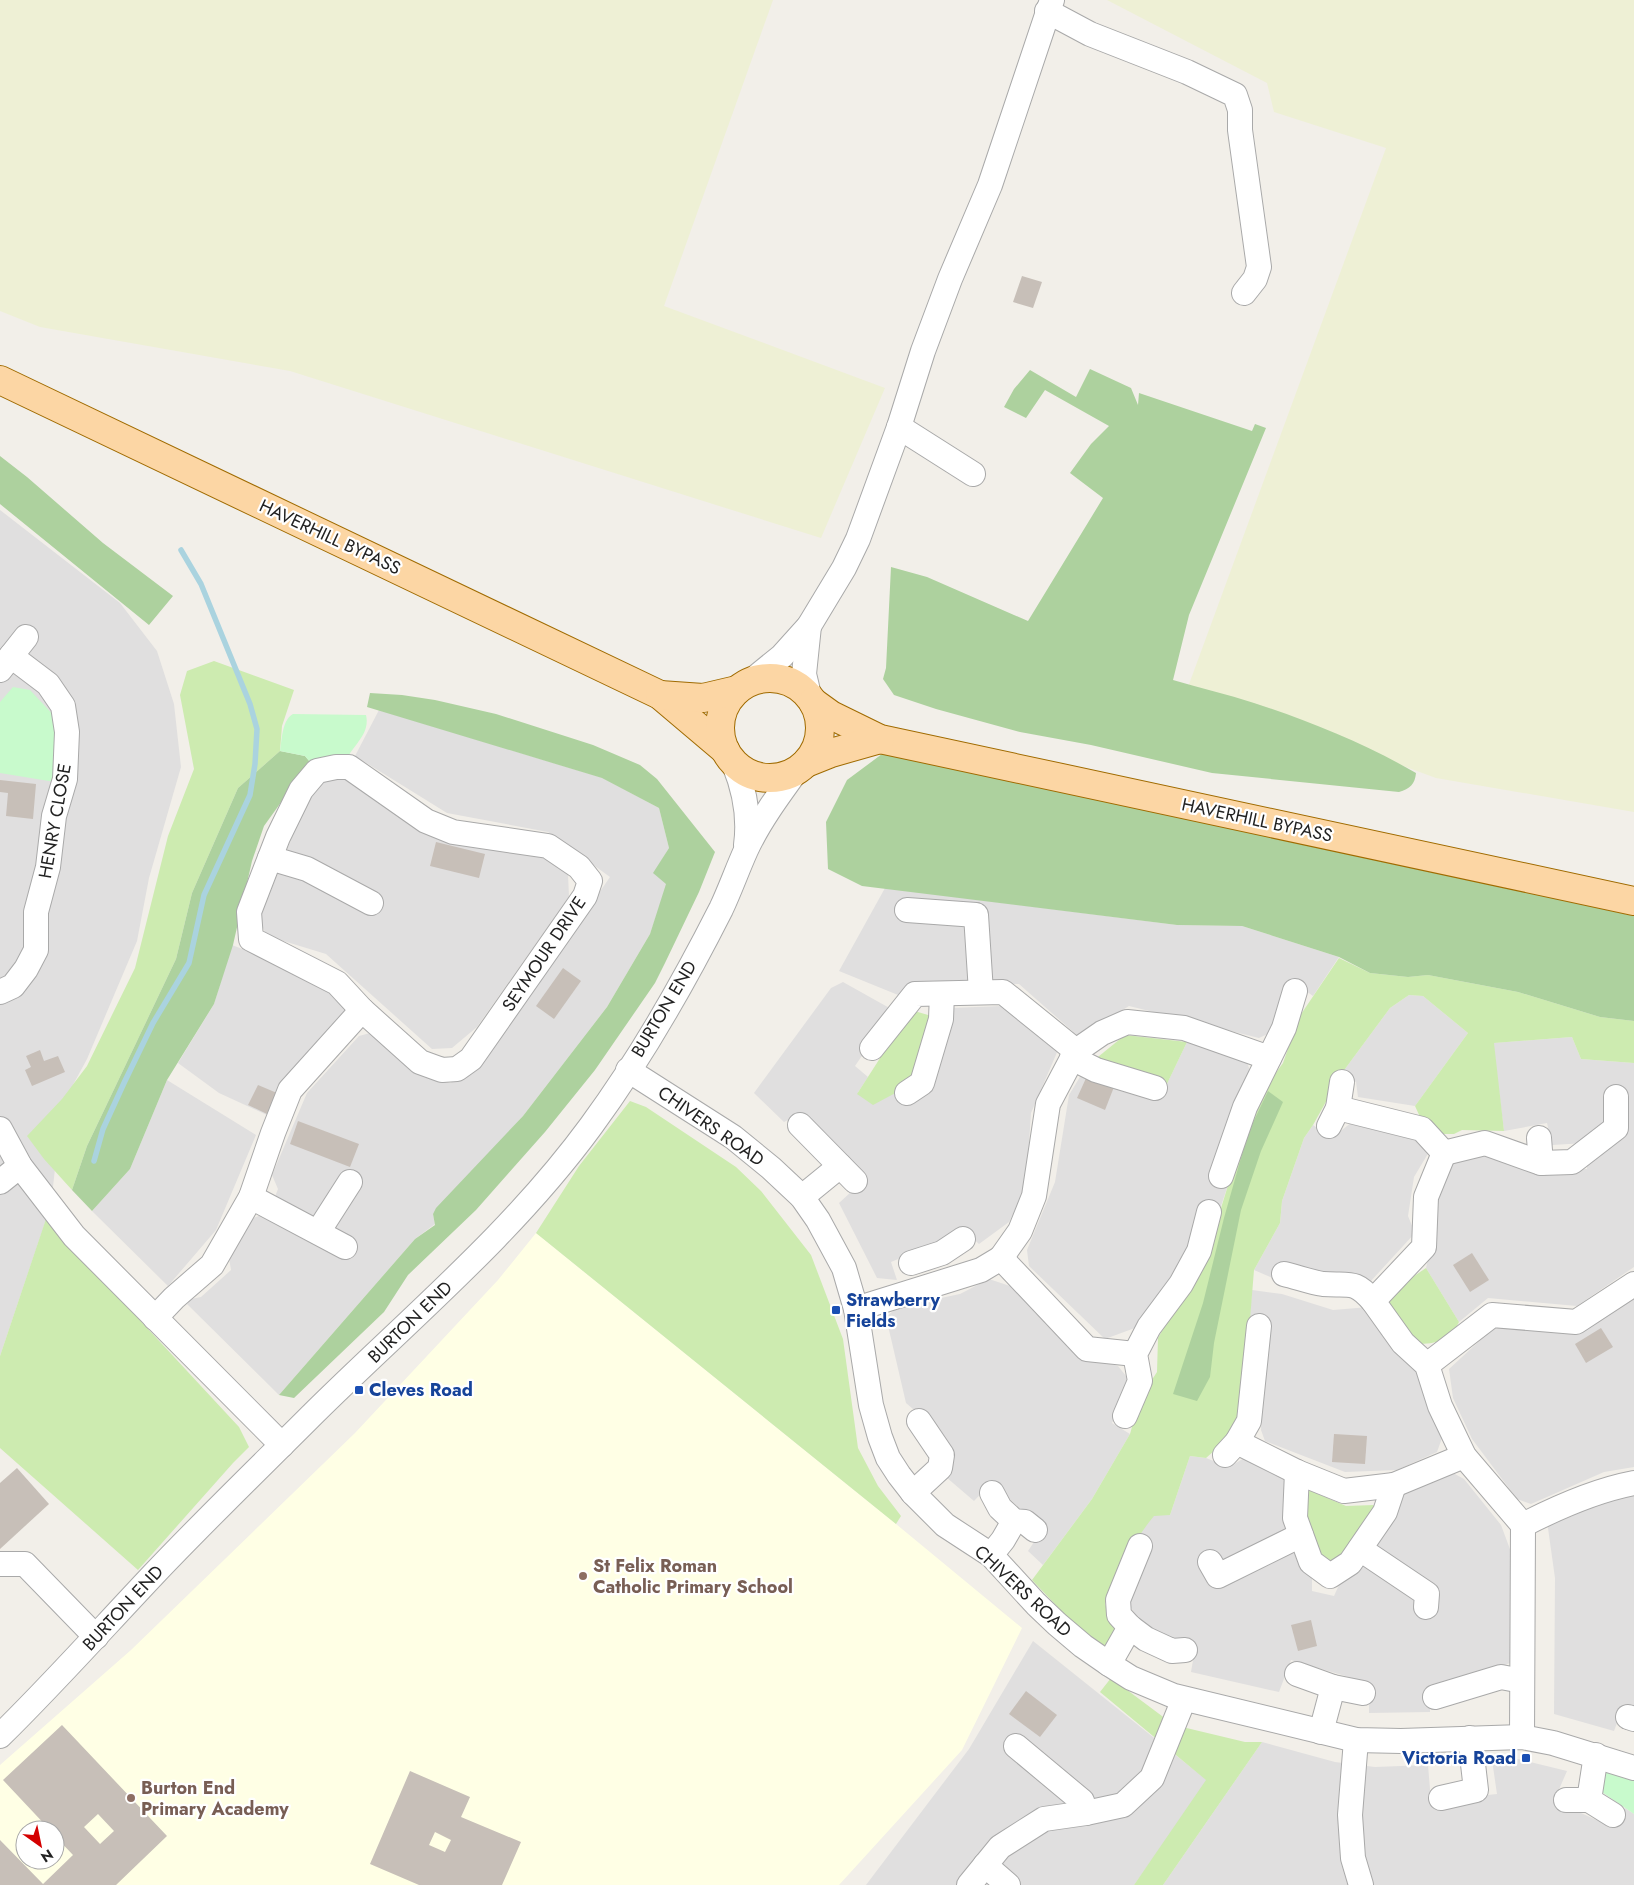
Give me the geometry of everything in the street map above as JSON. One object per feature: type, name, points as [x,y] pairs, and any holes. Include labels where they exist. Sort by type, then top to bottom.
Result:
[{"type":"main road","name":"HAVERHILL BYPASS","points":[[0,380],[660,694],[682,698],[703,698],[743,686]]},
{"type":"main road","points":[[766,678],[782,679],[796,685],[811,698],[820,717],[820,734],[816,750],[802,767],[781,777],[765,778],[748,773],[730,757],[720,735],[721,718],[726,703],[743,686],[766,678]]},
{"type":"main road","name":"HAVERHILL BYPASS","points":[[660,694],[730,757]]},
{"type":"main road","name":"HAVERHILL BYPASS","points":[[811,698],[831,716],[880,739],[1634,901]]},
{"type":"main road","name":"HAVERHILL BYPASS","points":[[802,767],[831,753],[880,739]]},
{"type":"street","points":[[743,686],[782,656],[809,626],[844,568],[858,539],[899,427],[923,351],[950,279],[990,185],[1050,5],[1090,34],[1187,72],[1235,95],[1240,110],[1240,130],[1259,267],[1255,279],[1244,293]]},
{"type":"street","points":[[899,427],[973,474]]},
{"type":"street","points":[[809,626],[804,674],[811,698]]},
{"type":"street","name":"HENRY CLOSE","points":[[0,992],[13,986],[26,969],[36,950],[36,912],[48,867],[54,816],[65,779],[67,732],[63,706],[48,684],[6,663],[26,637]]},
{"type":"street","name":"BURTON END","points":[[730,757],[742,784],[746,802],[749,824],[745,851]]},
{"type":"street","name":"SEYMOUR DRIVE","points":[[336,766],[350,767],[426,821],[453,832],[548,846],[579,867],[590,881],[585,896],[471,1059],[456,1069],[442,1070],[420,1062],[362,1010],[337,983],[251,939],[249,912],[278,837],[301,790],[317,771],[336,766]]},
{"type":"street","name":"BURTON END","points":[[0,1736],[156,1573],[282,1445],[445,1288],[509,1223],[559,1168],[591,1125],[673,1001],[722,907],[745,851],[770,809],[802,767]]},
{"type":"street","points":[[270,858],[307,869],[371,902]]},
{"type":"street","points":[[907,910],[976,915],[981,992]]},
{"type":"street","points":[[1221,1176],[1246,1107],[1284,1028],[1295,991]]},
{"type":"street","points":[[872,1048],[915,994],[1003,992],[1074,1055],[1096,1070],[1155,1088]]},
{"type":"street","points":[[907,1093],[922,1083],[941,1019],[942,994]]},
{"type":"street","points":[[155,1318],[174,1298],[212,1265],[252,1197],[273,1133],[290,1090],[362,1010]]},
{"type":"street","points":[[856,1308],[981,1270],[1001,1258],[1020,1231],[1034,1196],[1048,1104],[1074,1055],[1102,1033],[1127,1022],[1184,1028],[1269,1058]]},
{"type":"street","name":"CHIVERS ROAD","points":[[628,1070],[733,1137],[771,1168],[802,1197],[818,1220],[844,1268],[856,1308],[871,1405],[888,1458],[913,1493],[945,1525],[990,1555],[1057,1624],[1083,1646],[1131,1678],[1174,1696],[1356,1740],[1401,1741],[1522,1737],[1553,1743],[1634,1768]]},
{"type":"street","points":[[1342,1082],[1333,1117],[1422,1129],[1444,1153]]},
{"type":"street","points":[[1444,1153],[1485,1143],[1541,1163],[1572,1162],[1616,1128],[1616,1097]]},
{"type":"street","points":[[800,1125],[848,1173],[802,1197]]},
{"type":"street","points":[[0,1129],[20,1166],[74,1236],[282,1445]]},
{"type":"street","points":[[1539,1138],[1541,1163]]},
{"type":"street","points":[[1373,1301],[1424,1247],[1426,1197],[1444,1153]]},
{"type":"street","points":[[0,1182],[20,1166]]},
{"type":"street","points":[[318,1232],[350,1182]]},
{"type":"street","points":[[252,1197],[346,1247]]},
{"type":"street","points":[[1124,1416],[1140,1381],[1135,1354],[1149,1327],[1181,1284],[1199,1251],[1209,1212]]},
{"type":"street","points":[[911,1264],[942,1253],[964,1239]]},
{"type":"street","points":[[942,1253],[951,1279]]},
{"type":"street","points":[[1001,1258],[1087,1348],[1135,1354]]},
{"type":"street","points":[[1284,1274],[1322,1284],[1350,1284],[1363,1290],[1403,1344],[1427,1365],[1440,1406],[1464,1456],[1523,1525],[1522,1737]]},
{"type":"street","points":[[1427,1365],[1492,1315],[1576,1322],[1634,1284]]},
{"type":"street","points":[[1259,1326],[1249,1421],[1231,1449],[1344,1491],[1394,1485],[1464,1456]]},
{"type":"street","points":[[913,1493],[940,1468],[942,1455],[919,1421]]},
{"type":"street","points":[[1297,1472],[1295,1518],[1310,1562],[1330,1576],[1350,1563],[1385,1512],[1394,1485]]},
{"type":"street","points":[[1523,1525],[1612,1487],[1634,1483]]},
{"type":"street","points":[[992,1493],[1000,1508],[1014,1521],[1025,1522],[1035,1530]]},
{"type":"street","points":[[990,1555],[1003,1540],[1014,1521]]},
{"type":"street","points":[[1210,1562],[1218,1576],[1301,1535]]},
{"type":"street","points":[[1140,1546],[1118,1600],[1119,1616],[1146,1640],[1172,1650],[1185,1650]]},
{"type":"street","points":[[1360,1548],[1427,1594],[1426,1607]]},
{"type":"street","points":[[0,1564],[24,1564],[96,1637]]},
{"type":"street","points":[[1109,1664],[1130,1627]]},
{"type":"street","points":[[1297,1674],[1333,1687],[1363,1693]]},
{"type":"street","points":[[1436,1697],[1501,1676],[1522,1681]]},
{"type":"street","points":[[1321,1732],[1333,1687]]},
{"type":"street","points":[[970,1885],[1000,1847],[1044,1819],[1123,1805],[1152,1778],[1184,1699]]},
{"type":"street","points":[[1441,1798],[1485,1791],[1470,1738]]},
{"type":"street","points":[[1356,1740],[1350,1815],[1353,1858],[1361,1885]]},
{"type":"street","points":[[1016,1746],[1082,1801],[1086,1813]]},
{"type":"street","points":[[1589,1800],[1596,1755]]},
{"type":"street","points":[[1566,1800],[1589,1800],[1614,1815]]},
{"type":"street","points":[[985,1865],[1008,1885]]},
{"type":"shaded area","points":[[0,0],[773,0],[664,306],[885,388],[821,538],[290,371],[40,327],[0,311]]},
{"type":"shaded area","points":[[1107,0],[1634,0],[1634,812],[1436,778],[1188,687],[1386,148],[1274,112],[1267,83]]},
{"type":"shaded area","points":[[0,510],[120,603],[157,651],[174,704],[181,767],[149,878],[137,941],[87,1059],[62,1105],[51,1205],[0,1356]]},
{"type":"shaded area","points":[[379,710],[603,778],[659,808],[669,848],[654,873],[667,884],[650,934],[607,1007],[523,1116],[433,1214],[435,1224],[415,1239],[279,1395],[187,1304],[191,1299],[201,1297],[231,1270],[229,1258],[253,1218],[269,1212],[278,1189],[272,1175],[307,1093],[359,1036],[370,1033],[424,1077],[450,1083],[476,1071],[610,877],[548,832],[447,813],[355,756]]},
{"type":"shaded area","points":[[337,774],[449,841],[543,856],[568,874],[569,897],[477,1027],[452,1048],[432,1049],[326,954],[267,936],[259,920],[313,785]]},
{"type":"shaded area","points":[[885,888],[1177,925],[1242,926],[1339,957],[1313,996],[1292,981],[1281,1028],[1259,1038],[1129,1006],[1079,1037],[1019,984],[915,984],[903,997],[839,971]]},
{"type":"shaded area","points":[[232,945],[313,976],[348,1010],[269,1116],[219,1093],[178,1063],[214,1004]]},
{"type":"shaded area","points":[[843,982],[893,1010],[855,1066],[868,1077],[857,1094],[951,1008],[1001,1006],[1058,1050],[1031,1113],[1026,1189],[1009,1222],[979,1244],[965,1231],[891,1262],[897,1280],[877,1278],[839,1203],[863,1181],[800,1114],[784,1122],[754,1093],[831,988]]},
{"type":"shaded area","points":[[1409,995],[1423,996],[1468,1033],[1415,1106],[1358,1097],[1356,1082],[1342,1073],[1390,1008]]},
{"type":"shaded area","points":[[1572,1037],[1581,1059],[1634,1063],[1634,1267],[1577,1306],[1488,1298],[1459,1322],[1426,1268],[1437,1223],[1438,1183],[1450,1160],[1474,1153],[1541,1169],[1587,1169],[1586,1143],[1552,1145],[1547,1123],[1504,1131],[1493,1043]]},
{"type":"shaded area","points":[[1187,1042],[1245,1057],[1252,1076],[1230,1179],[1219,1212],[1190,1249],[1143,1325],[1105,1339],[1029,1266],[1027,1250],[1055,1182],[1069,1095],[1083,1072],[1162,1099],[1166,1086]]},
{"type":"shaded area","points":[[167,1080],[256,1135],[216,1230],[168,1286],[92,1211],[130,1169]]},
{"type":"shaded area","points":[[1352,1122],[1422,1138],[1429,1152],[1414,1177],[1408,1216],[1415,1233],[1370,1282],[1275,1279],[1254,1270],[1280,1223],[1282,1201],[1304,1138],[1313,1125],[1332,1138]]},
{"type":"shaded area","name":"St Felix Roman Catholic Primary School","points":[[536,1233],[1022,1628],[962,1750],[839,1885],[0,1885],[0,1765],[131,1650],[355,1433],[498,1280]]},
{"type":"shaded area","points":[[989,1279],[1010,1286],[1076,1354],[1118,1366],[1130,1381],[1112,1423],[1130,1434],[1092,1499],[1043,1565],[1028,1551],[1042,1530],[992,1482],[974,1501],[946,1477],[928,1422],[906,1403],[886,1317],[898,1307],[960,1294]]},
{"type":"shaded area","points":[[1252,1290],[1282,1294],[1333,1310],[1369,1307],[1417,1369],[1442,1438],[1437,1452],[1397,1470],[1345,1472],[1265,1441],[1261,1430],[1263,1333],[1249,1328]]},
{"type":"shaded area","points":[[1634,1293],[1634,1467],[1604,1472],[1531,1504],[1517,1499],[1472,1439],[1453,1398],[1449,1369],[1501,1321],[1576,1331]]},
{"type":"shaded area","points":[[1190,1456],[1206,1458],[1229,1467],[1246,1457],[1283,1473],[1289,1528],[1312,1579],[1312,1591],[1334,1596],[1343,1576],[1402,1494],[1453,1473],[1464,1479],[1501,1525],[1514,1560],[1510,1663],[1430,1693],[1430,1712],[1369,1713],[1369,1683],[1291,1660],[1279,1692],[1191,1672],[1195,1649],[1173,1643],[1138,1619],[1125,1598],[1152,1544],[1137,1536],[1154,1515],[1170,1515]]},
{"type":"shaded area","points":[[1634,1489],[1634,1707],[1624,1704],[1614,1731],[1554,1714],[1555,1578],[1547,1521]]},
{"type":"shaded area","points":[[1033,1641],[1208,1781],[1134,1885],[866,1885],[969,1749]]},
{"type":"shaded area","points":[[1262,1742],[1335,1762],[1375,1767],[1428,1765],[1431,1801],[1497,1794],[1492,1760],[1518,1759],[1567,1771],[1554,1801],[1610,1826],[1625,1808],[1634,1814],[1634,1885],[1163,1885]]},
{"type":"green space","points":[[1090,369],[1131,388],[1138,405],[1139,393],[1252,431],[1255,424],[1266,428],[1189,615],[1173,680],[1275,710],[1357,743],[1416,773],[1413,783],[1409,788],[1399,792],[1212,773],[1091,745],[1020,732],[936,709],[894,695],[883,679],[886,668],[891,567],[927,577],[1028,621],[1103,498],[1070,473],[1091,444],[1109,426],[1045,390],[1026,418],[1004,407],[1014,389],[1030,370],[1076,397]]},
{"type":"green space","points":[[0,456],[103,543],[173,596],[149,625],[0,504]]},
{"type":"green space","points":[[214,661],[294,690],[282,726],[280,751],[238,788],[192,893],[176,959],[87,1146],[72,1190],[44,1159],[27,1136],[62,1099],[87,1066],[135,968],[168,836],[194,769],[180,695],[187,671]]},
{"type":"green space","points":[[13,687],[30,690],[58,720],[55,782],[0,773],[0,702]]},
{"type":"green space","points":[[370,693],[435,700],[496,714],[593,745],[640,765],[657,779],[715,852],[699,892],[655,983],[595,1070],[545,1132],[476,1210],[408,1275],[384,1312],[294,1398],[279,1395],[415,1239],[435,1225],[433,1214],[436,1208],[523,1116],[607,1007],[650,934],[666,884],[653,873],[669,848],[659,808],[602,778],[367,707]]},
{"type":"green space","points":[[293,714],[366,715],[367,721],[362,736],[349,755],[310,762],[305,756],[280,751],[285,725]]},
{"type":"green space","points":[[280,751],[305,756],[310,762],[264,826],[252,861],[233,945],[214,1004],[167,1080],[130,1169],[92,1211],[72,1190],[87,1146],[176,959],[192,893],[238,788]]},
{"type":"green space","points":[[882,754],[1128,805],[1634,916],[1634,1021],[1600,1017],[1518,992],[1428,975],[1408,977],[1370,973],[1339,957],[1242,926],[1177,925],[862,886],[828,869],[826,822],[847,780]]},
{"type":"green space","points":[[1339,958],[1370,973],[1408,977],[1428,975],[1518,992],[1600,1017],[1634,1021],[1634,1063],[1581,1059],[1572,1037],[1494,1043],[1504,1131],[1462,1130],[1454,1134],[1442,1134],[1420,1117],[1415,1106],[1468,1033],[1423,996],[1409,995],[1390,1008],[1342,1073],[1304,1138],[1282,1201],[1280,1223],[1254,1270],[1243,1407],[1223,1443],[1206,1458],[1190,1456],[1170,1515],[1154,1516],[1133,1547],[1105,1604],[1115,1631],[1105,1649],[1070,1620],[1032,1580],[1092,1499],[1130,1434],[1140,1398],[1157,1372],[1158,1338],[1208,1250],[1230,1179],[1264,1089],[1283,1063],[1290,1043],[1291,1029]]},
{"type":"green space","points":[[911,1010],[935,1017],[916,1082],[873,1105],[857,1094]]},
{"type":"green space","points":[[1125,1035],[1187,1042],[1166,1086],[1093,1061]]},
{"type":"green space","points":[[1268,1091],[1283,1102],[1261,1151],[1241,1210],[1214,1343],[1210,1377],[1197,1401],[1173,1394],[1203,1303],[1248,1133]]},
{"type":"green space","points":[[630,1101],[646,1107],[736,1167],[761,1191],[811,1255],[843,1339],[858,1448],[878,1486],[901,1516],[896,1524],[536,1233],[579,1166]]},
{"type":"green space","points":[[46,1219],[239,1427],[249,1447],[138,1570],[0,1448],[0,1356]]},
{"type":"green space","points":[[1426,1268],[1459,1322],[1450,1334],[1440,1341],[1427,1344],[1413,1344],[1387,1303],[1389,1293]]},
{"type":"green space","points":[[1304,1488],[1346,1506],[1374,1505],[1368,1523],[1341,1559],[1329,1562],[1318,1558],[1302,1518]]},
{"type":"green space","points":[[1111,1678],[1174,1725],[1245,1742],[1262,1742],[1163,1885],[1134,1885],[1206,1780],[1100,1692]]},
{"type":"green space","points":[[1600,1768],[1634,1780],[1634,1814],[1599,1790]]},
{"type":"building","points":[[1022,276],[1042,282],[1033,308],[1013,302]]},
{"type":"building","points":[[0,780],[36,784],[33,819],[6,816],[8,793],[0,792]]},
{"type":"building","points":[[436,842],[485,854],[479,878],[430,866]]},
{"type":"building","points":[[563,968],[581,981],[554,1019],[536,1006]]},
{"type":"building","points":[[40,1050],[44,1061],[58,1056],[65,1072],[32,1086],[25,1070],[31,1067],[26,1056]]},
{"type":"building","points":[[1087,1076],[1114,1087],[1105,1110],[1077,1098]]},
{"type":"building","points":[[258,1085],[277,1093],[267,1114],[248,1105]]},
{"type":"building","points":[[298,1121],[359,1144],[350,1167],[290,1144]]},
{"type":"building","points":[[1472,1253],[1489,1280],[1470,1292],[1453,1265]]},
{"type":"building","points":[[1601,1328],[1613,1347],[1586,1363],[1575,1344]]},
{"type":"building","points":[[1334,1434],[1367,1436],[1365,1464],[1332,1462]]},
{"type":"building","points":[[17,1468],[49,1504],[0,1549],[0,1483]]},
{"type":"building","points":[[1311,1620],[1317,1646],[1298,1651],[1291,1625]]},
{"type":"building","points":[[1026,1691],[1057,1715],[1040,1737],[1009,1714]]},
{"type":"building","points":[[62,1725],[167,1836],[116,1885],[0,1885],[0,1840],[15,1855],[15,1870],[29,1870],[43,1884],[57,1870],[65,1870],[65,1863],[73,1855],[65,1847],[65,1820],[41,1820],[3,1780]],"holes":[[[98,1814],[114,1831],[100,1844],[84,1827]]]},
{"type":"building","points":[[410,1771],[470,1797],[461,1817],[521,1842],[502,1885],[419,1885],[370,1864]],"holes":[[[435,1832],[451,1840],[445,1852],[429,1845]]]},
{"type":"waterway","points":[[94,1161],[103,1129],[124,1083],[153,1023],[189,963],[204,895],[250,795],[255,764],[257,729],[250,704],[201,584],[181,550]]},
{"type":"place","name":"Strawberry Fields","points":[[836,1310]]},
{"type":"place","name":"Cleves Road","points":[[359,1390]]},
{"type":"place","name":"St Felix Roman Catholic Primary School","points":[[583,1576]]},
{"type":"place","name":"Victoria Road","points":[[1526,1758]]},
{"type":"place","name":"Burton End Primary Academy","points":[[131,1798]]}]
